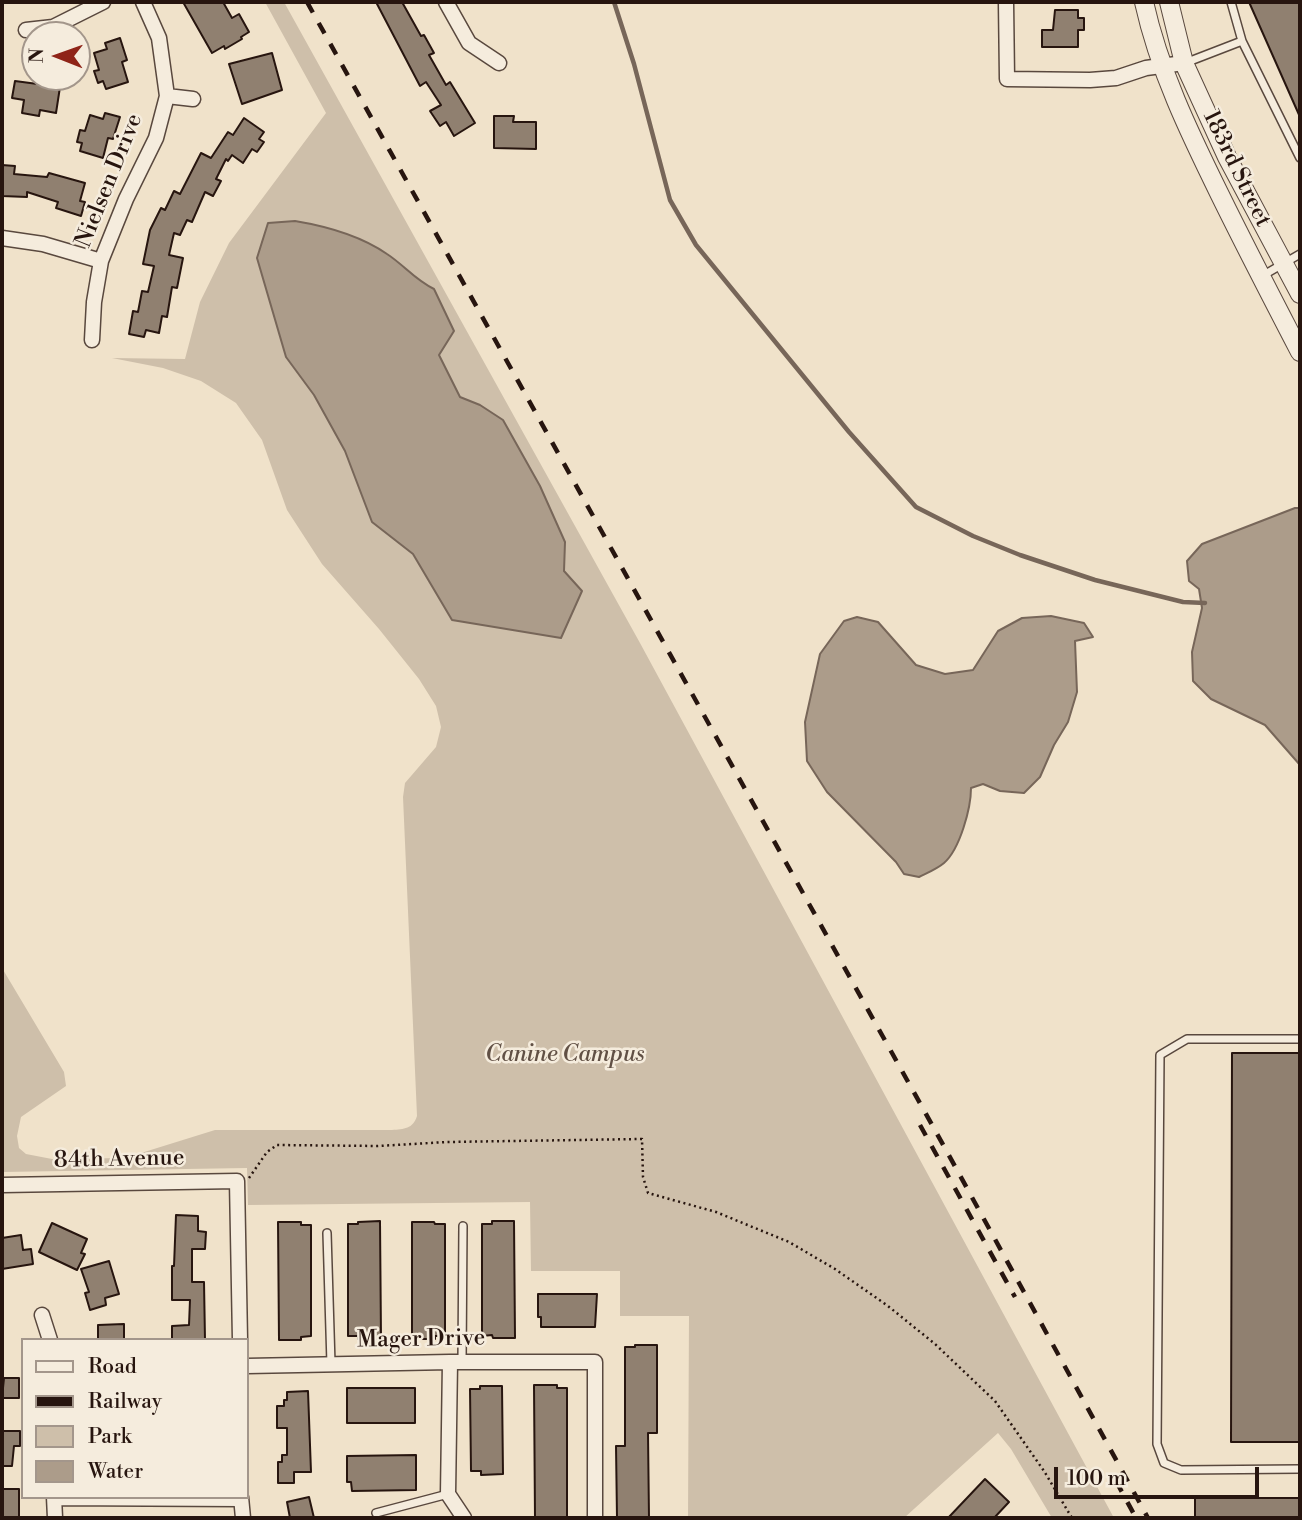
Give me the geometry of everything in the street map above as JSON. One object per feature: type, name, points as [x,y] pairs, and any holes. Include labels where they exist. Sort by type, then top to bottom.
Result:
[{"type":"street","points":[[65,21],[103,2]]},
{"type":"street","name":"Nielsen Drive","points":[[92,340],[94,302],[101,261],[126,199],[156,138],[167,96],[159,38],[143,2]]},
{"type":"street","points":[[446,2],[469,43],[499,63]]},
{"type":"street","points":[[1006,2],[1007,79],[1116,78],[1146,68],[1184,63]]},
{"type":"street","name":"183rd Street","points":[[1143,2],[1162,66],[1203,160],[1300,352]]},
{"type":"street","name":"183rd Street","points":[[1169,2],[1184,63],[1227,157],[1293,259],[1300,293]]},
{"type":"street","points":[[167,96],[193,99]]},
{"type":"street","points":[[2,238],[43,244],[101,261]]},
{"type":"street","points":[[240,1338],[242,1181]]},
{"type":"street","name":"84th Avenue","points":[[2,1185],[242,1181]]},
{"type":"street","points":[[42,1315],[49,1338]]},
{"type":"street","points":[[456,1362],[448,1494],[464,1518]]},
{"type":"street","name":"Mager Drive","points":[[248,1366],[595,1362],[595,1518]]},
{"type":"street","points":[[54,1499],[55,1518]]},
{"type":"street","points":[[241,1499],[243,1518]]},
{"type":"lane","points":[[1231,2],[1242,41],[1300,158]]},
{"type":"lane","points":[[1184,63],[1242,41]]},
{"type":"lane","points":[[1261,276],[1293,259]]},
{"type":"lane","points":[[1300,1039],[1187,1039],[1160,1055],[1157,1444],[1164,1463],[1181,1470],[1300,1469]]},
{"type":"lane","points":[[456,1362],[463,1226]]},
{"type":"lane","points":[[327,1233],[331,1364]]},
{"type":"lane","points":[[376,1513],[448,1494]]},
{"type":"path","points":[[242,1181],[267,1152],[277,1145],[378,1146],[642,1139],[643,1177],[648,1193],[716,1212],[789,1242],[862,1287],[935,1344],[1004,1412],[1072,1518]]},
{"type":"green space","name":"Canine Campus","points":[[265,2],[284,2],[640,643],[1114,1518],[1052,1518],[1011,1449],[998,1433],[904,1518],[688,1518],[689,1316],[620,1316],[620,1271],[531,1271],[530,1202],[248,1205],[247,1168],[2,1172],[2,968],[64,1072],[66,1086],[21,1117],[17,1136],[19,1148],[26,1154],[52,1159],[125,1158],[215,1130],[392,1130],[410,1126],[417,1116],[403,797],[405,783],[436,747],[441,727],[436,706],[419,679],[379,629],[322,564],[287,510],[262,440],[236,403],[201,381],[163,368],[112,358],[185,359],[200,302],[229,243],[326,113]],"holes":[[[386,253],[418,281],[434,289],[453,331],[439,355],[460,397],[480,405],[503,420],[540,486],[565,542],[564,571],[453,620],[413,554],[372,522],[345,451],[314,395],[286,357],[257,258]]]},
{"type":"water","points":[[295,221],[330,229],[366,242],[434,289],[454,331],[439,355],[460,397],[480,405],[503,420],[540,486],[565,542],[564,571],[582,591],[561,638],[452,620],[413,554],[372,522],[345,451],[314,395],[286,357],[257,258],[268,223]]},
{"type":"water","points":[[1300,508],[1300,765],[1265,725],[1211,699],[1193,681],[1192,652],[1202,608],[1199,589],[1189,581],[1187,561],[1202,544]]},
{"type":"water","points":[[1051,616],[1084,623],[1093,637],[1075,641],[1077,692],[1068,722],[1040,777],[1024,793],[1000,791],[983,784],[971,788],[964,828],[950,857],[919,877],[904,874],[896,862],[827,792],[807,761],[805,722],[820,654],[844,621],[857,617],[878,622],[916,665],[945,674],[973,670],[998,631],[1022,618]]},
{"type":"building","points":[[183,2],[223,2],[232,18],[239,14],[249,32],[225,49],[224,46],[212,53]]},
{"type":"building","points":[[376,2],[402,2],[434,53],[429,55],[446,85],[450,82],[475,123],[454,136],[446,122],[440,126],[430,111],[441,105],[426,82],[420,86]]},
{"type":"building","points":[[1249,2],[1300,2],[1300,117]]},
{"type":"building","points":[[1055,10],[1078,10],[1078,18],[1084,18],[1084,30],[1078,30],[1078,47],[1042,47],[1042,30],[1053,30]]},
{"type":"building","points":[[120,38],[127,60],[122,62],[128,82],[106,89],[103,81],[98,83],[94,71],[99,70],[94,53],[107,49],[105,43]]},
{"type":"building","points":[[272,53],[282,90],[242,104],[229,64]]},
{"type":"building","points":[[15,81],[21,82],[21,91],[59,91],[56,113],[40,110],[39,116],[22,113],[24,100],[12,98]]},
{"type":"building","points":[[105,113],[120,117],[113,139],[108,138],[103,158],[80,151],[82,143],[77,142],[80,130],[85,131],[90,115],[103,119]]},
{"type":"building","points":[[494,116],[514,116],[513,122],[536,122],[536,149],[494,148]]},
{"type":"building","points":[[244,118],[264,132],[259,139],[264,142],[257,152],[252,149],[243,163],[232,155],[228,161],[226,159],[216,179],[221,181],[213,196],[205,192],[192,222],[187,220],[180,235],[174,233],[169,255],[183,258],[177,288],[172,287],[167,317],[162,316],[159,333],[146,330],[144,337],[129,334],[133,311],[138,312],[142,291],[148,292],[154,266],[143,264],[150,230],[161,208],[165,210],[174,191],[180,194],[201,153],[211,158],[228,132],[233,135]]},
{"type":"building","points":[[2,165],[15,166],[14,174],[47,177],[49,173],[85,183],[80,201],[85,202],[81,216],[56,208],[58,202],[27,192],[27,197],[2,196]]},
{"type":"building","points":[[1232,1053],[1300,1053],[1300,1442],[1231,1442]]},
{"type":"building","points":[[176,1215],[198,1216],[198,1231],[206,1232],[205,1249],[192,1249],[192,1282],[204,1282],[205,1338],[172,1338],[172,1326],[189,1325],[190,1300],[172,1300]]},
{"type":"building","points":[[380,1221],[381,1339],[358,1339],[358,1336],[348,1336],[348,1224]]},
{"type":"building","points":[[492,1221],[514,1221],[515,1338],[482,1336],[482,1224],[492,1224]]},
{"type":"building","points":[[278,1222],[311,1225],[311,1336],[301,1337],[301,1340],[279,1340]]},
{"type":"building","points":[[412,1222],[445,1224],[445,1336],[435,1336],[435,1339],[412,1339]]},
{"type":"building","points":[[52,1223],[87,1239],[81,1253],[85,1254],[77,1270],[39,1252]]},
{"type":"building","points":[[21,1235],[23,1250],[31,1249],[33,1264],[2,1269],[2,1238]]},
{"type":"building","points":[[109,1261],[119,1294],[105,1298],[106,1305],[90,1310],[85,1293],[89,1292],[81,1269]]},
{"type":"building","points":[[538,1294],[597,1294],[595,1327],[541,1327]]},
{"type":"building","points":[[124,1324],[124,1338],[98,1338],[98,1325]]},
{"type":"building","points":[[657,1345],[657,1433],[648,1433],[649,1518],[617,1518],[616,1446],[625,1446],[625,1347]]},
{"type":"building","points":[[4,1378],[19,1378],[19,1398],[2,1398]]},
{"type":"building","points":[[534,1385],[567,1388],[567,1518],[535,1518]]},
{"type":"building","points":[[480,1386],[502,1386],[503,1474],[481,1475],[481,1471],[471,1471],[470,1389],[480,1389]]},
{"type":"building","points":[[347,1388],[415,1388],[415,1423],[347,1423]]},
{"type":"building","points":[[308,1391],[311,1472],[294,1472],[294,1483],[278,1483],[278,1462],[282,1462],[282,1455],[287,1455],[287,1428],[277,1428],[277,1406],[284,1406],[287,1392]]},
{"type":"building","points":[[2,1431],[20,1431],[20,1446],[14,1446],[12,1466],[2,1466]]},
{"type":"building","points":[[416,1455],[416,1490],[352,1491],[351,1482],[347,1482],[347,1456]]},
{"type":"building","points":[[985,1479],[1009,1502],[994,1518],[948,1518]]},
{"type":"building","points":[[2,1489],[19,1489],[19,1518],[2,1518]]},
{"type":"building","points":[[309,1497],[314,1518],[290,1518],[287,1502]]},
{"type":"building","points":[[1195,1498],[1300,1498],[1300,1518],[1195,1518]]},
{"type":"waterway","points":[[614,2],[634,64],[670,200],[696,245],[849,432],[916,507],[973,536],[1095,580],[1183,602],[1205,603]]},
{"type":"railway","points":[[307,2],[1148,1518]]},
{"type":"railway","points":[[920,1125],[1015,1297]]},
{"type":"railway","points":[[1116,1481],[1136,1518]]}]
